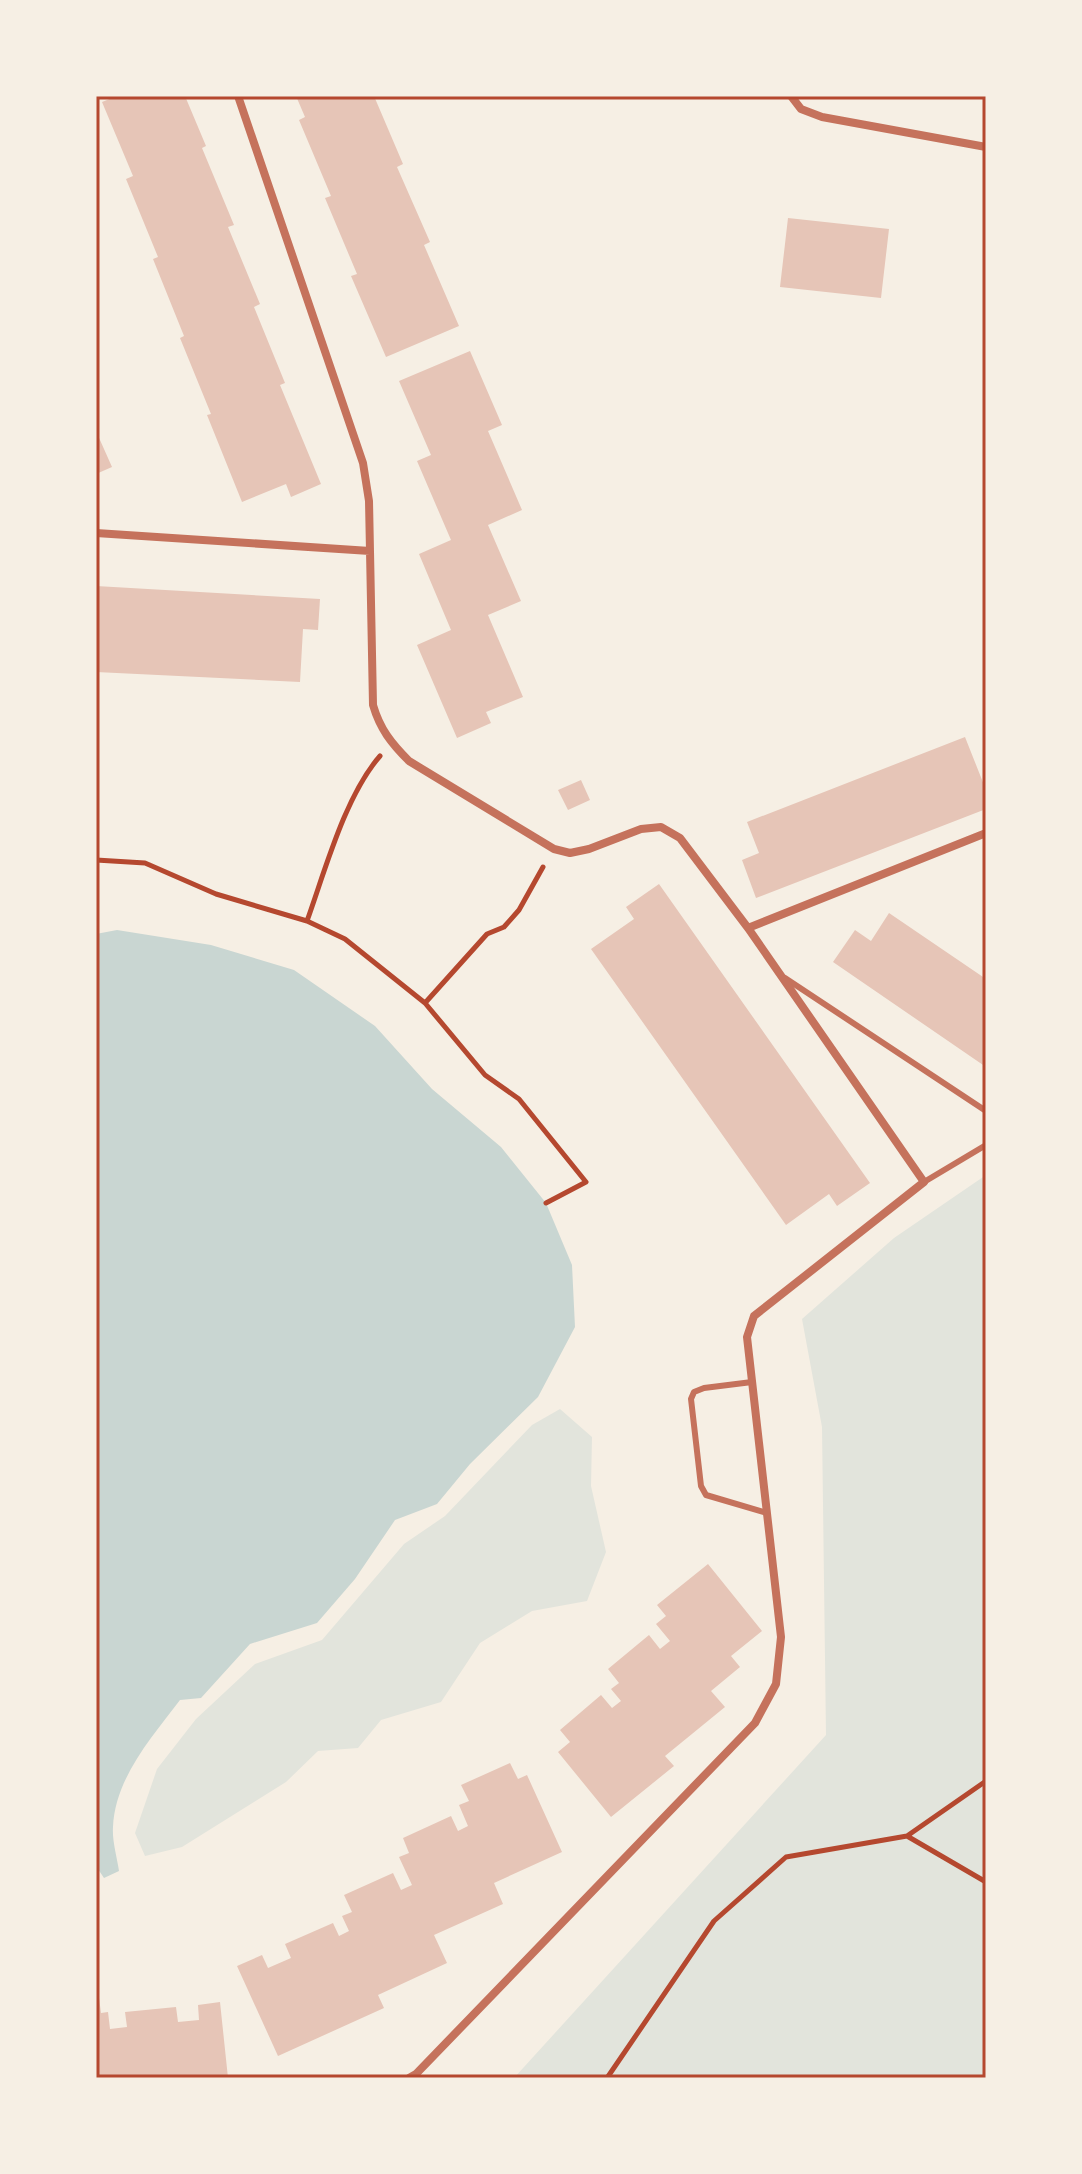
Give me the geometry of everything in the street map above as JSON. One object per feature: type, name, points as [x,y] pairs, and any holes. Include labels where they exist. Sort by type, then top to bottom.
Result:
[{"type":"street","points":[[238,96],[363,463],[369,501],[373,705],[379,725],[409,761],[554,849],[570,853],[641,829],[661,827],[680,838],[748,928],[924,1182],[754,1316],[747,1337],[781,1637],[776,1684],[755,1723],[409,2078]]},
{"type":"street","points":[[791,96],[801,109],[822,117],[986,147]]},
{"type":"street","points":[[96,533],[370,551]]},
{"type":"street","points":[[748,928],[986,833]]},
{"type":"lane","points":[[781,975],[986,1111]]},
{"type":"lane","points":[[924,1182],[986,1145]]},
{"type":"lane","points":[[752,1382],[704,1388],[694,1392],[691,1399],[701,1486],[706,1495],[767,1513]]},
{"type":"path","points":[[307,921],[336,839],[367,770],[391,743]]},
{"type":"path","points":[[425,1003],[487,934],[504,927],[519,910],[554,849]]},
{"type":"path","points":[[96,860],[145,863],[216,894],[307,921],[345,939],[425,1003],[485,1075],[519,1099],[586,1182],[546,1203]]},
{"type":"path","points":[[607,2078],[714,1921],[786,1857],[907,1836],[986,1781]]},
{"type":"path","points":[[907,1836],[986,1882]]},
{"type":"shaded area","points":[[117,930],[211,945],[294,970],[375,1026],[432,1089],[501,1147],[546,1203],[572,1265],[575,1327],[538,1397],[470,1464],[437,1504],[395,1520],[355,1579],[317,1623],[250,1644],[201,1698],[180,1700],[137,1759],[120,1792],[113,1832],[119,1871],[104,1878],[96,1866],[96,934]]},
{"type":"shaded area","points":[[986,1175],[986,2078],[514,2078],[826,1735],[822,1427],[802,1319],[894,1238]]},
{"type":"shaded area","points":[[560,1409],[592,1437],[591,1486],[606,1552],[587,1601],[532,1611],[480,1643],[441,1702],[381,1720],[358,1748],[318,1751],[286,1782],[182,1847],[145,1856],[135,1833],[157,1769],[196,1719],[255,1664],[322,1640],[404,1544],[445,1516],[532,1425]]},
{"type":"building","points":[[117,96],[185,96],[206,146],[202,148],[234,225],[228,227],[260,304],[254,307],[285,383],[280,385],[321,484],[291,497],[286,484],[242,502],[180,338],[184,336],[153,259],[158,257],[126,179],[133,176],[102,102]]},
{"type":"building","points":[[296,96],[374,96],[403,164],[397,167],[430,242],[424,245],[459,326],[386,357],[351,276],[357,274],[325,198],[331,196],[299,120],[305,117]]},
{"type":"building","points":[[788,218],[889,229],[881,298],[780,287]]},
{"type":"building","points":[[470,351],[502,425],[488,431],[522,510],[488,525],[521,601],[488,615],[523,697],[486,712],[491,723],[457,738],[417,645],[451,630],[419,554],[451,540],[417,461],[431,455],[399,381]]},
{"type":"building","points":[[96,431],[112,467],[96,474]]},
{"type":"building","points":[[96,586],[320,599],[318,630],[303,629],[300,682],[96,672]]},
{"type":"building","points":[[965,737],[986,790],[986,809],[756,898],[742,860],[759,853],[747,822]]},
{"type":"building","points":[[581,780],[590,800],[568,810],[558,790]]},
{"type":"building","points":[[659,884],[870,1183],[837,1206],[829,1194],[786,1225],[591,949],[634,919],[626,907]]},
{"type":"building","points":[[889,913],[986,979],[986,1067],[833,962],[855,930],[871,941]]},
{"type":"building","points":[[708,1564],[762,1631],[731,1656],[740,1667],[711,1691],[725,1707],[665,1756],[674,1766],[611,1817],[558,1752],[570,1742],[560,1730],[601,1695],[612,1708],[621,1701],[611,1689],[619,1683],[608,1669],[649,1635],[660,1649],[670,1641],[656,1624],[666,1616],[657,1605]]},
{"type":"building","points":[[510,1763],[518,1779],[527,1775],[562,1852],[494,1883],[503,1904],[434,1935],[447,1963],[378,1995],[384,2008],[278,2056],[237,1966],[262,1955],[268,1968],[291,1958],[285,1944],[333,1923],[339,1936],[349,1931],[342,1916],[352,1912],[344,1895],[393,1873],[401,1890],[412,1885],[399,1857],[409,1853],[403,1838],[451,1816],[458,1831],[468,1826],[459,1805],[469,1801],[461,1785]]},
{"type":"building","points":[[99,1998],[101,2013],[108,2012],[110,2029],[127,2027],[125,2012],[176,2007],[178,2022],[199,2020],[198,2005],[220,2002],[228,2078],[96,2078],[96,1999]]}]
